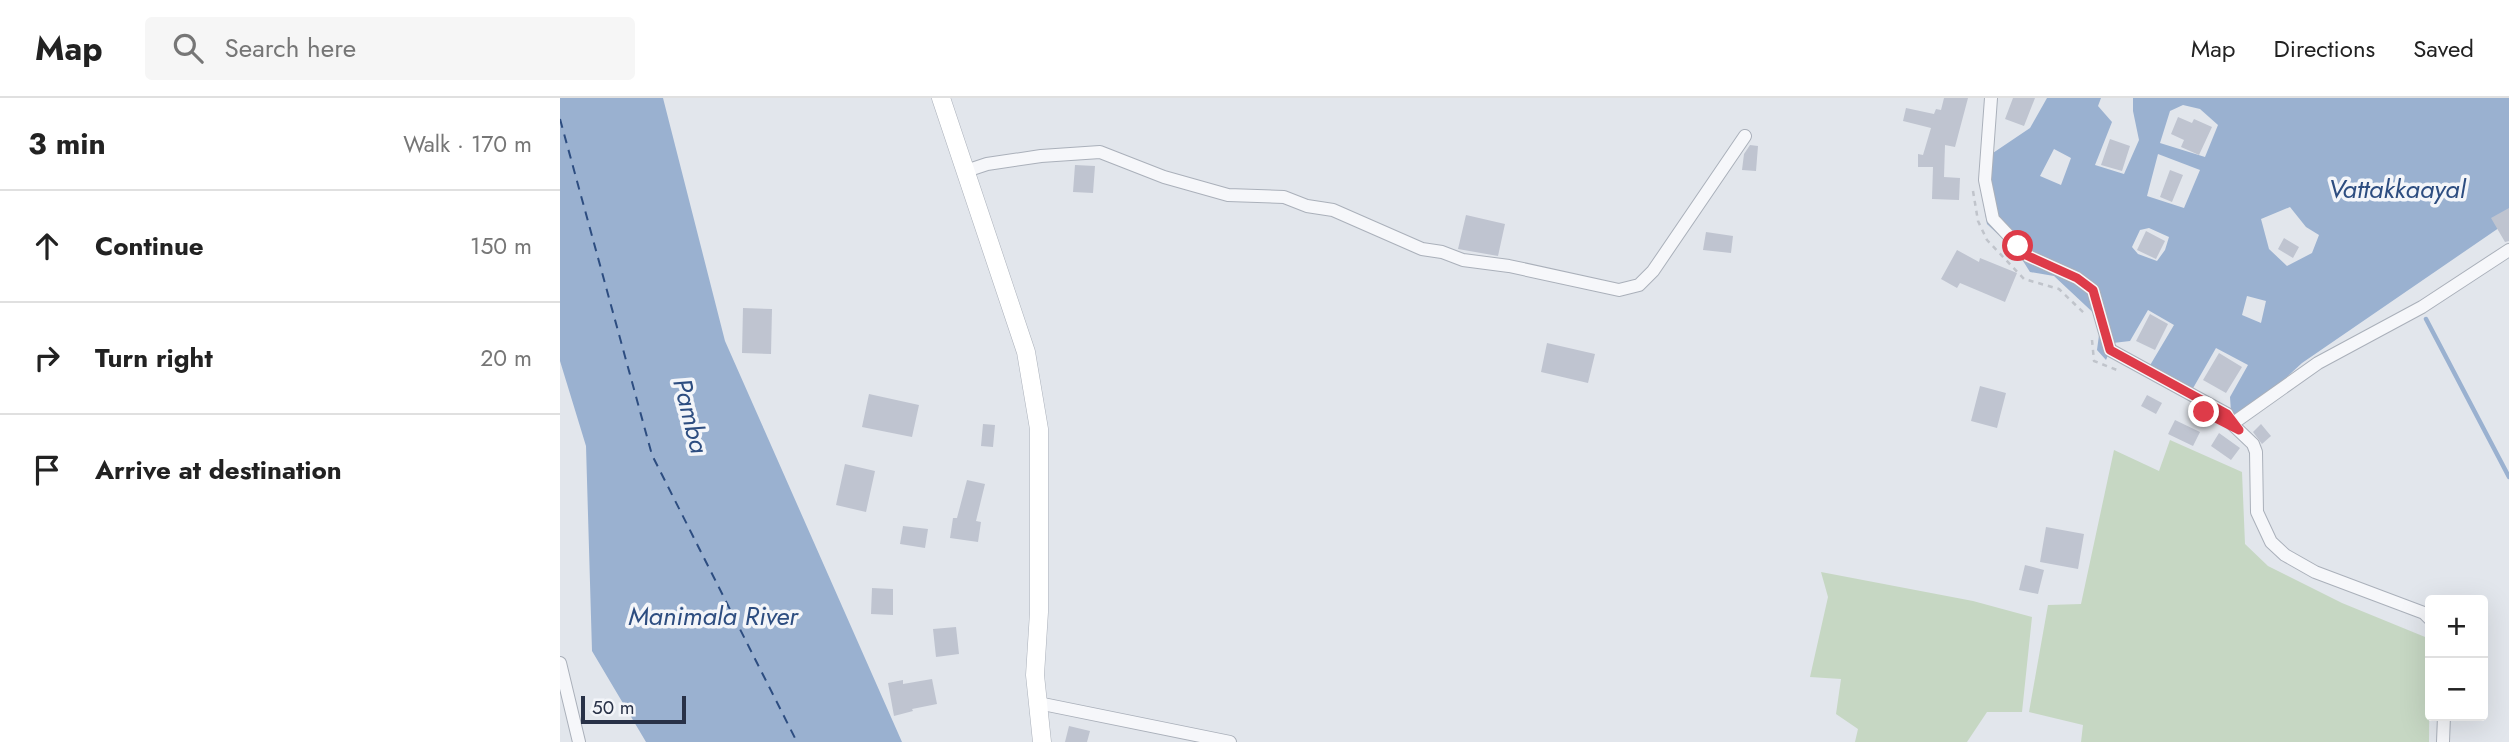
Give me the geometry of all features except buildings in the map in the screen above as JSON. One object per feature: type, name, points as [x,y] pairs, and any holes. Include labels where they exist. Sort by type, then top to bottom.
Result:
[{"type":"main road","points":[[941,98],[1026,352],[1039,429],[1039,612],[1035,675],[1042,742]]},
{"type":"street","points":[[1991,98],[1985,180],[1993,219],[2028,256],[2077,278],[2093,290],[2110,350],[2227,414],[2232,424],[2253,444],[2256,452],[2257,512],[2271,542],[2285,555],[2315,572],[2425,614]]},
{"type":"street","points":[[966,171],[987,164],[1041,156],[1100,152],[1164,177],[1228,195],[1284,197],[1307,206],[1333,211],[1422,249],[1463,260],[1509,266],[1619,289],[1639,285],[1653,271],[1745,136]]},
{"type":"street","points":[[2232,424],[2318,363],[2422,307],[2509,250]]},
{"type":"street","points":[[560,663],[579,742]]},
{"type":"street","points":[[1038,703],[1230,742]]},
{"type":"street","points":[[2442,742],[2444,721]]},
{"type":"path","points":[[1973,182],[1974,206],[1987,240],[2024,279],[2059,289],[2089,319]]},
{"type":"path","points":[[2093,336],[2094,361],[2123,372]]},
{"type":"green space","points":[[2170,440],[2242,472],[2245,544],[2268,566],[2342,603],[2425,637],[2425,721],[2429,721],[2429,742],[2081,742],[2083,725],[2029,712],[2048,605],[2081,604],[2114,450],[2159,471]]},
{"type":"green space","points":[[1821,572],[1973,601],[2032,617],[2022,712],[1987,712],[1967,742],[1855,742],[1858,729],[1836,714],[1841,679],[1810,677],[1828,597]]},
{"type":"water","name":"Manimala River","points":[[560,98],[663,98],[725,341],[902,742],[646,742],[592,651],[586,446],[560,361]]},
{"type":"water","name":"Vattakkaayal","points":[[2047,98],[2101,98],[2098,106],[2112,122],[2095,165],[2124,174],[2139,140],[2133,98],[2509,98],[2509,221],[2302,363],[2242,418],[2231,412],[2230,397],[2248,365],[2216,348],[2192,390],[2149,367],[2174,325],[2148,310],[2130,341],[2113,343],[2106,360],[2097,350],[2101,320],[2054,276],[2030,272],[2018,253],[1987,224],[1982,195],[1987,157],[2030,128]],"holes":[[[2183,105],[2200,109],[2218,125],[2205,157],[2160,143],[2170,111]],[[2054,149],[2071,158],[2061,185],[2040,176]],[[2158,154],[2200,170],[2184,208],[2147,196]],[[2290,207],[2306,227],[2319,235],[2312,253],[2287,266],[2269,249],[2261,219]],[[2149,228],[2169,237],[2165,250],[2157,261],[2138,254],[2132,247],[2140,230]],[[2247,296],[2266,301],[2261,323],[2242,315]]]},
{"type":"waterway","points":[[2426,319],[2509,477]]},
{"type":"ferry route","points":[[560,119],[652,455],[797,742]]},
{"type":"route","points":[[2018,246],[2028,256],[2077,278],[2093,290],[2106,344],[2110,350],[2227,414],[2239,430],[2204,412]]},
{"type":"water label","name":"Pamba","points":[[691,416]]}]
